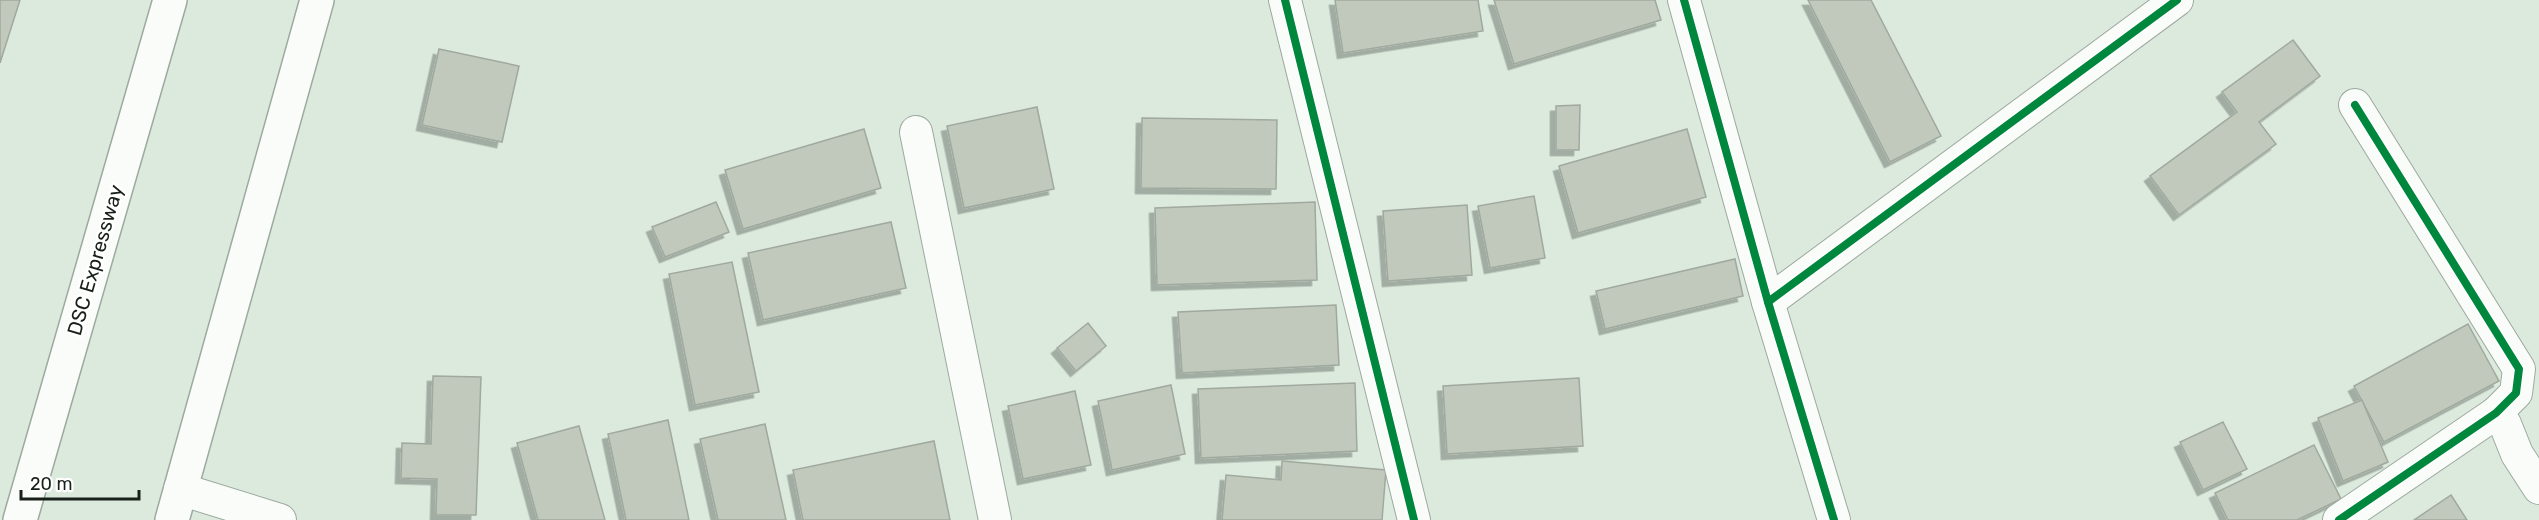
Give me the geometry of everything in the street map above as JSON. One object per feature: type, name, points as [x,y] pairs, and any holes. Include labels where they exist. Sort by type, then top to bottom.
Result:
[{"type":"main road","name":"DSC Expressway","points":[[20,520],[170,0]]},
{"type":"main road","points":[[172,520],[317,0]]},
{"type":"street","points":[[1285,0],[1414,520]]},
{"type":"street","points":[[1684,0],[1768,302],[1834,520]]},
{"type":"street","points":[[1768,302],[2177,0]]},
{"type":"street","points":[[2339,520],[2496,413],[2516,393],[2519,369],[2355,105]]},
{"type":"street","points":[[916,132],[994,520]]},
{"type":"street","points":[[2496,413],[2505,424],[2517,454],[2539,488]]},
{"type":"street","points":[[180,489],[280,520]]},
{"type":"building","points":[[0,0],[20,0],[0,63]]},
{"type":"building","points":[[1335,0],[1478,0],[1483,31],[1343,53]]},
{"type":"building","points":[[1494,0],[1655,0],[1661,20],[1514,64]]},
{"type":"building","points":[[1808,0],[1871,0],[1941,136],[1890,162]]},
{"type":"building","points":[[2293,40],[2320,76],[2259,122],[2276,144],[2179,215],[2150,176],[2237,112],[2222,92]]},
{"type":"building","points":[[439,49],[519,66],[502,142],[422,125]]},
{"type":"building","points":[[1580,105],[1579,150],[1556,150],[1556,106]]},
{"type":"building","points":[[1037,107],[1054,189],[964,208],[947,126]]},
{"type":"building","points":[[1142,118],[1277,120],[1276,189],[1141,188]]},
{"type":"building","points":[[864,129],[881,188],[743,229],[725,170]]},
{"type":"building","points":[[1687,129],[1706,197],[1578,233],[1559,166]]},
{"type":"building","points":[[1534,196],[1545,258],[1490,268],[1478,206]]},
{"type":"building","points":[[716,202],[729,232],[665,257],[652,227]]},
{"type":"building","points":[[1315,202],[1317,280],[1157,285],[1155,208]]},
{"type":"building","points":[[1467,205],[1472,275],[1388,281],[1383,211]]},
{"type":"building","points":[[891,222],[906,288],[763,320],[748,253]]},
{"type":"building","points":[[1735,259],[1743,296],[1605,329],[1596,291]]},
{"type":"building","points":[[732,262],[759,392],[695,405],[669,274]]},
{"type":"building","points":[[1336,305],[1339,365],[1182,373],[1178,312]]},
{"type":"building","points":[[1088,323],[1106,346],[1076,371],[1057,348]]},
{"type":"building","points":[[2468,324],[2499,381],[2384,442],[2354,386]]},
{"type":"building","points":[[433,376],[481,377],[476,515],[436,515],[437,479],[401,478],[402,443],[431,444]]},
{"type":"building","points":[[1579,378],[1583,446],[1447,454],[1443,386]]},
{"type":"building","points":[[1355,383],[1357,451],[1201,458],[1198,389]]},
{"type":"building","points":[[1171,385],[1185,454],[1112,470],[1098,401]]},
{"type":"building","points":[[1075,391],[1091,465],[1023,479],[1008,406]]},
{"type":"building","points":[[2362,400],[2388,462],[2343,481],[2318,418]]},
{"type":"building","points":[[668,420],[689,520],[626,520],[608,434]]},
{"type":"building","points":[[2223,422],[2247,469],[2203,490],[2180,442]]},
{"type":"building","points":[[765,424],[786,520],[718,520],[700,439]]},
{"type":"building","points":[[579,426],[605,520],[538,520],[517,443]]},
{"type":"building","points":[[934,441],[950,520],[803,520],[793,470]]},
{"type":"building","points":[[2314,445],[2341,499],[2297,520],[2228,520],[2215,493]]},
{"type":"building","points":[[1282,461],[1386,470],[1382,520],[1222,520],[1226,475],[1281,480]]},
{"type":"building","points":[[2451,495],[2467,520],[2414,520]]},
{"type":"cycle path","points":[[1285,0],[1414,520]]},
{"type":"cycle path","points":[[1684,0],[1768,302],[1834,520]]},
{"type":"cycle path","points":[[1768,302],[2177,0]]},
{"type":"cycle path","points":[[2339,520],[2496,413],[2516,393],[2519,369],[2355,105]]}]
